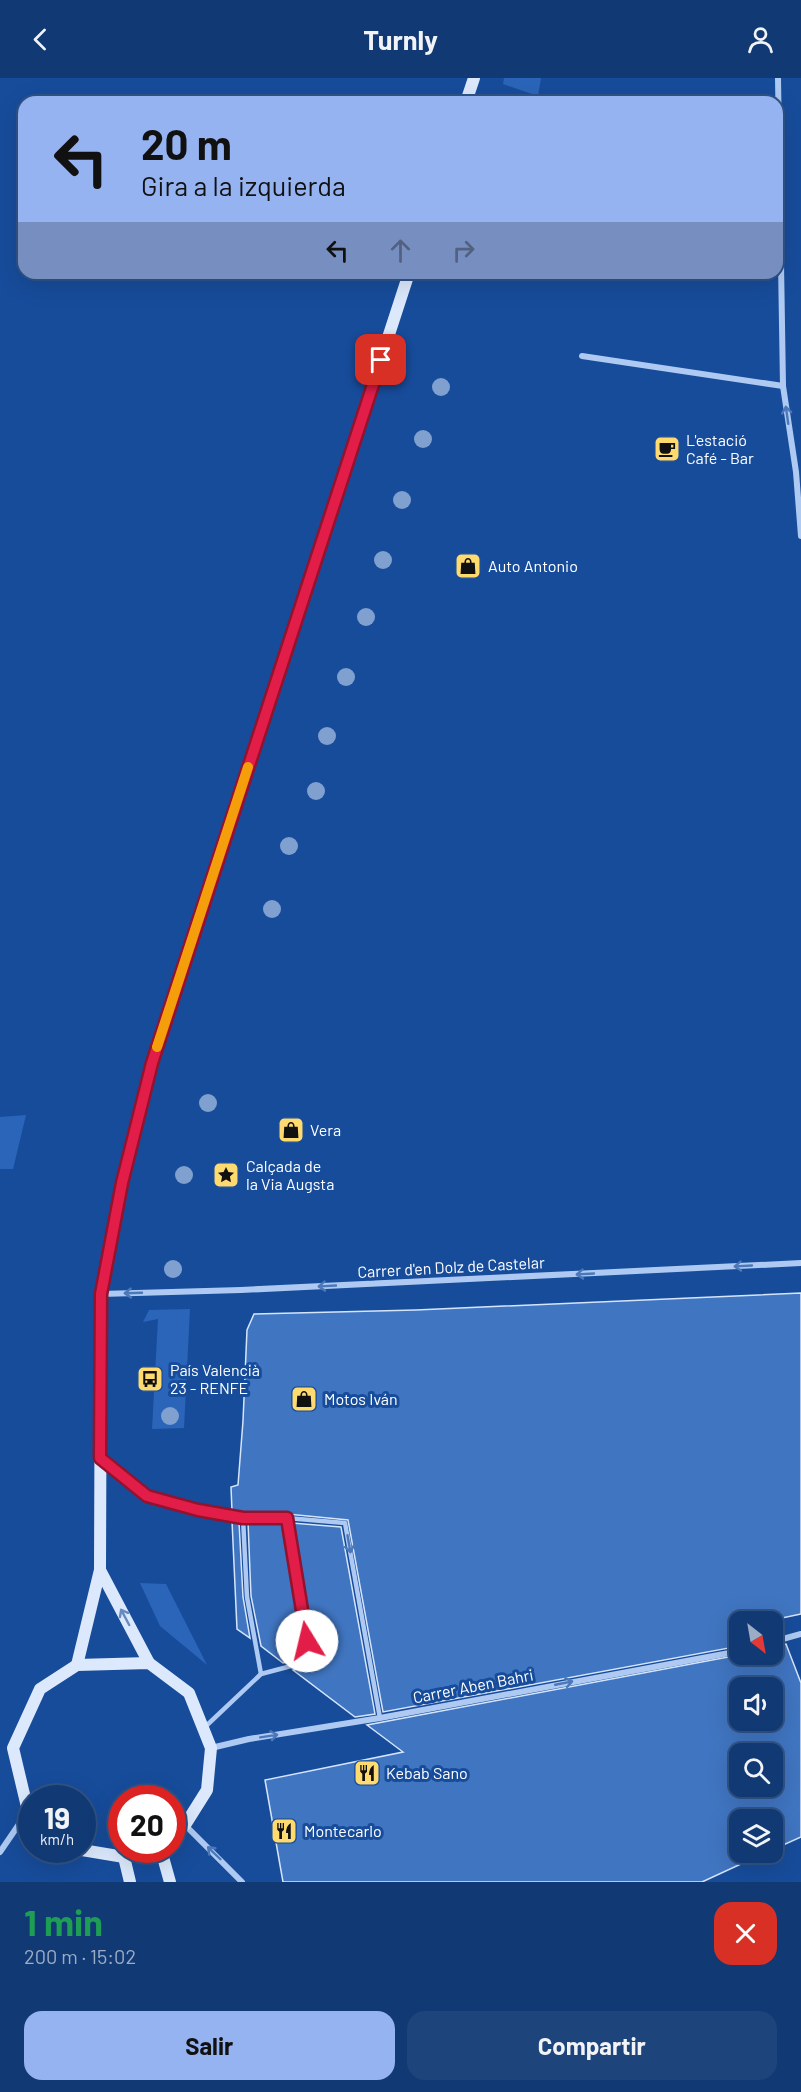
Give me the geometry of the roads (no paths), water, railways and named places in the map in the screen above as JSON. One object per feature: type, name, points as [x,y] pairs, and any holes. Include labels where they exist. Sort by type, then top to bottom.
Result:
[{"type":"main road","points":[[468,96],[474,78]]},
{"type":"main road","points":[[76,1665],[100,1570],[101,1294],[122,1183],[152,1063],[407,279]]},
{"type":"main road","points":[[100,1570],[149,1664],[189,1693],[212,1748],[207,1790],[186,1823]]},
{"type":"main road","points":[[23,1785],[13,1748],[40,1689],[76,1665],[149,1664]]},
{"type":"main road","points":[[125,1863],[130,1882]]},
{"type":"main road","points":[[165,1863],[170,1882]]},
{"type":"street","points":[[778,78],[778,96]]},
{"type":"street","points":[[781,279],[783,386],[798,471],[801,536]]},
{"type":"street","points":[[582,356],[783,386]]},
{"type":"street","name":"Carrer d'en Dolz de Castelar","points":[[101,1294],[253,1290],[801,1263]]},
{"type":"street","points":[[783,1639],[801,1634]]},
{"type":"street","name":"Carrer Aben Bahri","points":[[212,1748],[249,1739],[380,1718],[729,1653]]},
{"type":"street","points":[[186,1826],[242,1882]]},
{"type":"street","points":[[0,1852],[18,1828]]},
{"type":"lane","points":[[100,1458],[147,1496],[198,1510],[243,1518],[287,1518],[345,1523],[380,1718]]},
{"type":"lane","points":[[243,1518],[247,1597],[261,1674]]},
{"type":"lane","points":[[203,1729],[261,1674],[310,1661],[287,1518]]},
{"type":"place","name":"L'estació Café - Bar","points":[[667,449]]},
{"type":"place","name":"Auto Antonio","points":[[468,566]]},
{"type":"place","name":"Vera","points":[[291,1130]]},
{"type":"place","name":"Calçada de la Via Augsta","points":[[226,1175]]},
{"type":"place","name":"País Valencià 23 - RENFE","points":[[150,1379]]},
{"type":"place","name":"Motos Iván","points":[[304,1399]]},
{"type":"place","name":"Kebab Sano","points":[[367,1773]]},
{"type":"place","name":"Montecarlo","points":[[284,1831]]}]
